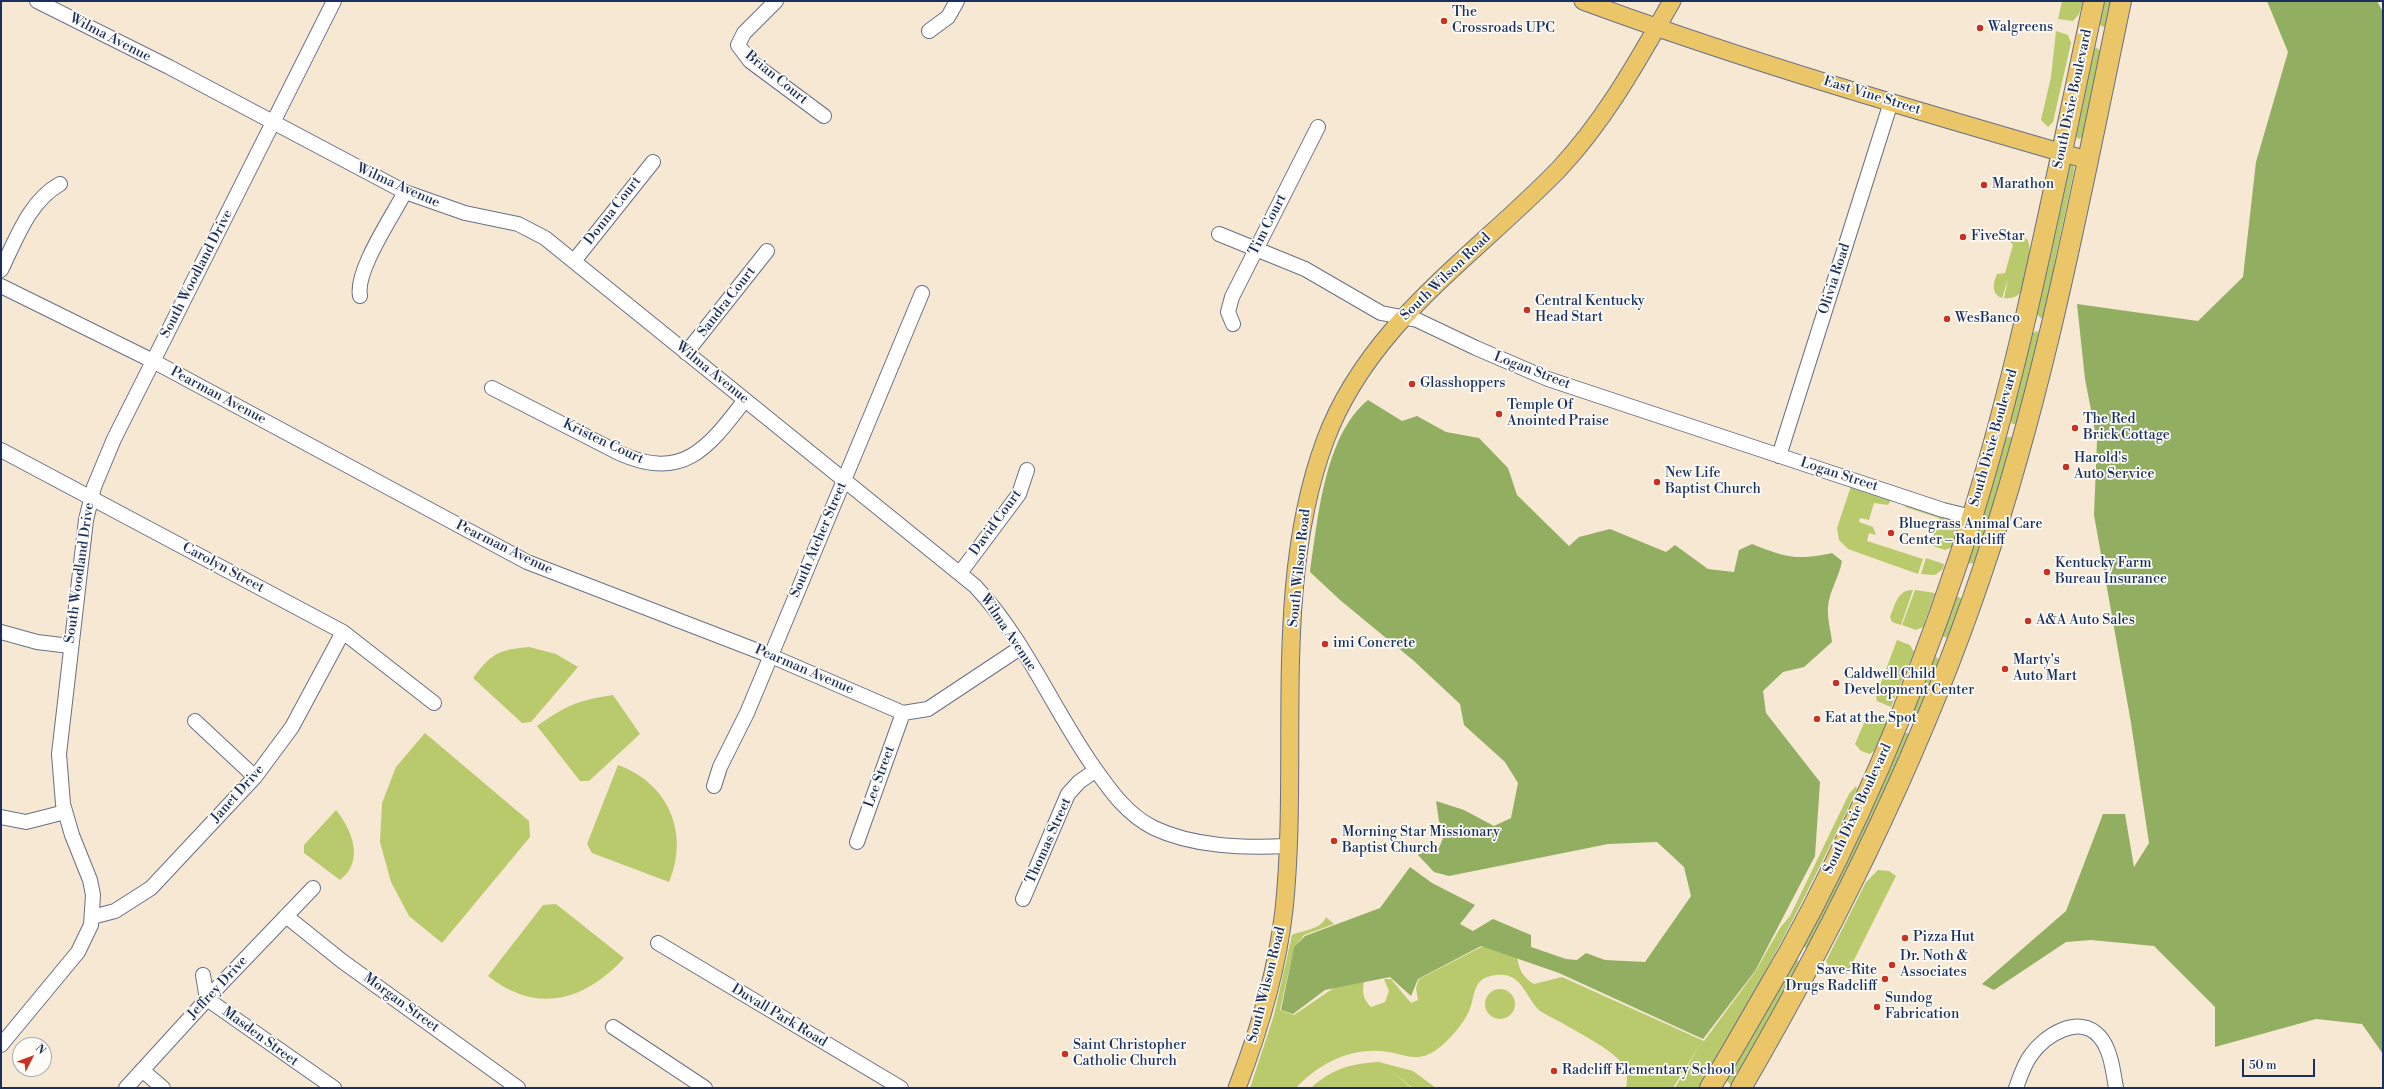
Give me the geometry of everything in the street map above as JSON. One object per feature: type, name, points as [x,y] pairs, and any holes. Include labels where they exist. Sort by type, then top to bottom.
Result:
[{"type":"highway","name":"South Dixie Boulevard","points":[[1713,1087],[1790,950],[1851,827],[1899,719],[1957,563],[1972,517],[2015,363],[2094,1]]},
{"type":"highway","name":"South Dixie Boulevard","points":[[1740,1088],[1798,990],[1867,855],[1921,736],[1983,570],[2017,460],[2051,327],[2122,1]]},
{"type":"main road","name":"East Vine Street","points":[[1583,1],[1657,28],[1891,102],[2087,160]]},
{"type":"main road","name":"South Wilson Road","points":[[1237,1088],[1259,1026],[1275,963],[1284,913],[1295,592],[1299,546],[1307,500],[1317,465],[1337,414],[1363,369],[1403,317],[1432,287],[1554,174],[1587,138],[1621,90],[1672,1]]},
{"type":"street","name":"Wilma Avenue","points":[[37,1],[169,68],[273,124],[405,192],[465,213],[518,224],[545,238],[960,573],[991,603],[1020,648],[1076,742],[1120,802],[1142,821],[1154,828],[1181,837],[1208,843],[1263,847],[1287,846]]},
{"type":"street","name":"South Woodland Drive","points":[[1,1045],[78,952],[85,939],[92,917],[93,895],[90,880],[65,812],[60,788],[59,754],[70,646],[86,520],[91,497],[103,464],[153,361],[334,1]]},
{"type":"street","name":"Brian Court","points":[[776,1],[744,33],[738,45],[750,61],[824,116]]},
{"type":"street","points":[[929,31],[948,17],[957,1]]},
{"type":"street","name":"Olivia Road","points":[[1779,456],[1891,102]]},
{"type":"street","name":"Tim Court","points":[[1233,324],[1228,312],[1229,304],[1318,127]]},
{"type":"street","name":"Donna Court","points":[[574,261],[653,162]]},
{"type":"street","points":[[1,270],[35,204],[47,191],[60,184]]},
{"type":"street","points":[[360,296],[359,287],[363,270],[405,192]]},
{"type":"street","name":"Logan Street","points":[[1219,234],[1305,269],[1381,313],[1418,320],[1490,354],[1548,378],[1943,510],[1972,517]]},
{"type":"street","name":"Sandra Court","points":[[686,353],[767,250]]},
{"type":"street","name":"Pearman Avenue","points":[[1,286],[153,361],[527,562],[771,656],[903,713]]},
{"type":"street","name":"South Atcher Street","points":[[714,786],[720,767],[747,713],[922,293]]},
{"type":"street","name":"Kristen Court","points":[[492,388],[625,455],[653,464],[682,461],[699,452],[720,432],[745,400]]},
{"type":"street","name":"Carolyn Street","points":[[1,450],[342,632],[434,703]]},
{"type":"street","name":"David Court","points":[[960,573],[1019,494],[1027,470]]},
{"type":"street","points":[[1,632],[37,642],[70,646]]},
{"type":"street","name":"Janet Drive","points":[[92,917],[115,911],[151,888],[255,777],[292,727],[342,632]]},
{"type":"street","points":[[903,713],[928,709],[1020,648]]},
{"type":"street","name":"Lee Street","points":[[857,842],[903,713]]},
{"type":"street","points":[[195,721],[255,777]]},
{"type":"street","name":"Thomas Street","points":[[1023,899],[1068,794],[1079,782],[1096,770]]},
{"type":"street","points":[[1,817],[26,822],[65,812]]},
{"type":"street","name":"Jeffrey Drive","points":[[126,1088],[207,998],[312,888]]},
{"type":"street","name":"Morgan Street","points":[[286,916],[349,966],[518,1088]]},
{"type":"street","name":"Duvall Park Road","points":[[658,943],[901,1088]]},
{"type":"street","name":"Masden Street","points":[[203,975],[207,998],[334,1088]]},
{"type":"street","points":[[2016,1088],[2026,1062],[2038,1047],[2052,1035],[2069,1027],[2077,1026],[2093,1030],[2104,1042],[2116,1088]]},
{"type":"street","points":[[613,1027],[705,1088]]},
{"type":"street","points":[[142,1070],[163,1088]]},
{"type":"green space","points":[[2062,1],[2083,1],[2079,14],[2073,21],[2058,19]]},
{"type":"green space","points":[[2101,1],[2115,1],[2106,26],[2103,27],[2099,24]]},
{"type":"green space","points":[[2267,1],[2377,1],[2383,12],[2383,1054],[2362,1024],[2316,1019],[2215,1047],[2215,1007],[2154,946],[2091,940],[2066,942],[1994,990],[1982,984],[2066,911],[2103,814],[2125,814],[2134,867],[2149,843],[2131,723],[2094,515],[2097,441],[2085,379],[2077,304],[2198,321],[2243,277],[2256,162],[2288,52]]},
{"type":"green space","points":[[2056,31],[2068,35],[2071,43],[2053,122],[2048,127],[2041,120],[2051,77]]},
{"type":"green space","points":[[2097,48],[2102,52],[2086,135],[2079,139],[2072,135],[2092,49]]},
{"type":"green space","points":[[2070,164],[2074,167],[2074,171],[2055,260],[2051,294],[2044,318],[2041,318],[2035,313]]},
{"type":"green space","points":[[2011,234],[2016,235],[2015,241],[2017,242],[2018,236],[2027,239],[2029,243],[2028,266],[2021,292],[2014,297],[2004,298],[2008,279],[2002,298],[1996,294],[1994,284],[1997,274],[2005,273],[2013,245],[2008,239]]},
{"type":"green space","points":[[2037,331],[2041,336],[2018,424],[2012,424],[2009,416],[2030,334]]},
{"type":"green space","points":[[1368,400],[1402,421],[1417,416],[1446,432],[1479,438],[1508,468],[1517,495],[1569,546],[1579,537],[1610,529],[1666,552],[1675,545],[1708,569],[1734,572],[1739,550],[1752,544],[1782,555],[1809,557],[1832,553],[1842,561],[1830,595],[1828,607],[1832,642],[1804,667],[1783,672],[1763,691],[1766,713],[1820,782],[1815,856],[1755,971],[1703,1039],[1559,973],[1481,946],[1418,979],[1411,996],[1390,977],[1325,990],[1293,1014],[1281,1010],[1294,947],[1305,936],[1380,908],[1410,867],[1432,883],[1475,905],[1460,924],[1473,931],[1493,919],[1531,935],[1531,947],[1566,959],[1577,960],[1586,953],[1605,960],[1645,962],[1691,896],[1684,867],[1657,842],[1608,844],[1449,876],[1434,872],[1418,855],[1423,850],[1439,848],[1445,833],[1439,821],[1436,801],[1464,810],[1494,826],[1511,818],[1518,783],[1505,762],[1464,725],[1460,704],[1414,661],[1340,600],[1310,572],[1320,504],[1332,456],[1353,416]]},
{"type":"green space","points":[[2004,437],[2011,437],[2013,440],[1975,564],[1969,563],[1966,561]]},
{"type":"green space","points":[[1851,486],[1892,498],[1888,505],[1874,503],[1869,520],[1860,518],[1859,522],[1873,527],[1876,535],[1869,533],[1867,541],[1923,559],[1918,574],[1848,549],[1839,540],[1837,528]]},
{"type":"green space","points":[[1907,503],[1958,519],[1960,523],[1952,547],[1945,550],[1930,545],[1939,518],[1905,507]]},
{"type":"green space","points":[[1926,558],[1944,564],[1943,569],[1935,575],[1921,574]]},
{"type":"green space","points":[[1908,590],[1913,590],[1901,625],[1892,622],[1890,617],[1900,595]]},
{"type":"green space","points":[[1915,590],[1935,593],[1923,627],[1916,630],[1902,625]]},
{"type":"green space","points":[[1956,596],[1963,599],[1948,638],[1942,636]]},
{"type":"green space","points":[[1897,640],[1910,645],[1914,652],[1891,707],[1877,701],[1876,696]]},
{"type":"green space","points":[[529,647],[556,654],[578,667],[531,722],[522,723],[473,678],[485,663],[496,654]]},
{"type":"green space","points":[[1933,655],[1942,661],[1916,720],[1909,717]]},
{"type":"green space","points":[[613,695],[640,734],[589,781],[580,781],[537,726],[556,713],[572,705],[590,699]]},
{"type":"green space","points":[[1871,712],[1888,720],[1875,750],[1870,754],[1861,751],[1855,744],[1868,714]]},
{"type":"green space","points":[[1903,732],[1911,734],[1890,790],[1807,949],[1802,945]]},
{"type":"green space","points":[[425,733],[529,821],[530,837],[442,943],[409,916],[391,882],[380,842],[382,803],[396,767]]},
{"type":"green space","points":[[618,765],[635,773],[650,784],[662,797],[670,812],[675,828],[677,846],[675,864],[669,882],[592,853],[587,844]]},
{"type":"green space","points":[[1856,786],[1857,789],[1839,827],[1782,941],[1699,1088],[1675,1088],[1699,1046],[1673,1088],[1626,1088],[1626,1071],[1621,1062],[1615,1056],[1595,1042],[1540,1011],[1518,981],[1505,975],[1497,975],[1488,977],[1478,984],[1470,1009],[1460,1026],[1440,1047],[1429,1054],[1414,1057],[1375,1051],[1350,1054],[1326,1064],[1305,1079],[1296,1088],[1250,1088],[1274,1015],[1292,935],[1320,925],[1326,917],[1334,924],[1304,935],[1294,948],[1280,1010],[1294,1015],[1338,985],[1365,979],[1363,987],[1364,994],[1366,1001],[1371,1007],[1385,1002],[1389,991],[1384,979],[1391,979],[1411,1003],[1418,1000],[1416,988],[1419,979],[1487,944],[1517,954],[1521,972],[1534,984],[1562,977],[1704,1041],[1755,972],[1780,928],[1790,916],[1849,794]]},
{"type":"green space","points":[[336,810],[351,836],[354,855],[348,872],[340,880],[304,853],[304,845]]},
{"type":"green space","points":[[1878,870],[1889,871],[1896,876],[1847,974],[1843,975],[1829,967],[1826,961],[1866,882]]},
{"type":"green space","points":[[556,904],[624,958],[609,973],[593,985],[576,993],[559,998],[542,999],[524,995],[506,988],[488,976],[543,905]]},
{"type":"green space","points":[[1796,959],[1802,964],[1732,1086],[1725,1079]]},
{"type":"green space","points":[[1500,989],[1511,993],[1515,1004],[1511,1015],[1500,1019],[1489,1015],[1485,1004],[1489,993]]},
{"type":"green space","points":[[1379,1062],[1413,1071],[1436,1088],[1413,1088],[1388,1069],[1412,1088],[1311,1088],[1326,1076],[1343,1068]]},
{"type":"place","name":"The Crossroads UPC","points":[[1444,21]]},
{"type":"place","name":"Walgreens","points":[[1980,28]]},
{"type":"place","name":"Marathon","points":[[1984,185]]},
{"type":"place","name":"FiveStar","points":[[1963,237]]},
{"type":"place","name":"Central Kentucky Head Start","points":[[1527,310]]},
{"type":"place","name":"WesBanco","points":[[1947,319]]},
{"type":"place","name":"Glasshoppers","points":[[1412,384]]},
{"type":"place","name":"Temple Of Anointed Praise","points":[[1499,414]]},
{"type":"place","name":"The Red Brick Cottage","points":[[2075,428]]},
{"type":"place","name":"Harold's Auto Service","points":[[2066,467]]},
{"type":"place","name":"New Life Baptist Church","points":[[1657,482]]},
{"type":"place","name":"Bluegrass Animal Care Center – Radcliff","points":[[1891,533]]},
{"type":"place","name":"Kentucky Farm Bureau Insurance","points":[[2047,572]]},
{"type":"place","name":"A&A Auto Sales","points":[[2028,621]]},
{"type":"place","name":"imi Concrete","points":[[1325,644]]},
{"type":"place","name":"Marty's Auto Mart","points":[[2005,669]]},
{"type":"place","name":"Caldwell Child Development Center","points":[[1836,683]]},
{"type":"place","name":"Eat at the Spot","points":[[1817,719]]},
{"type":"place","name":"Morning Star Missionary Baptist Church","points":[[1334,841]]},
{"type":"place","name":"Pizza Hut","points":[[1905,938]]},
{"type":"place","name":"Dr. Noth & Associates","points":[[1892,965]]},
{"type":"place","name":"Save-Rite Drugs Radcliff","points":[[1885,979]]},
{"type":"place","name":"Sundog Fabrication","points":[[1877,1007]]},
{"type":"place","name":"Saint Christopher Catholic Church","points":[[1065,1054]]},
{"type":"place","name":"Radcliff Elementary School","points":[[1554,1071]]}]
